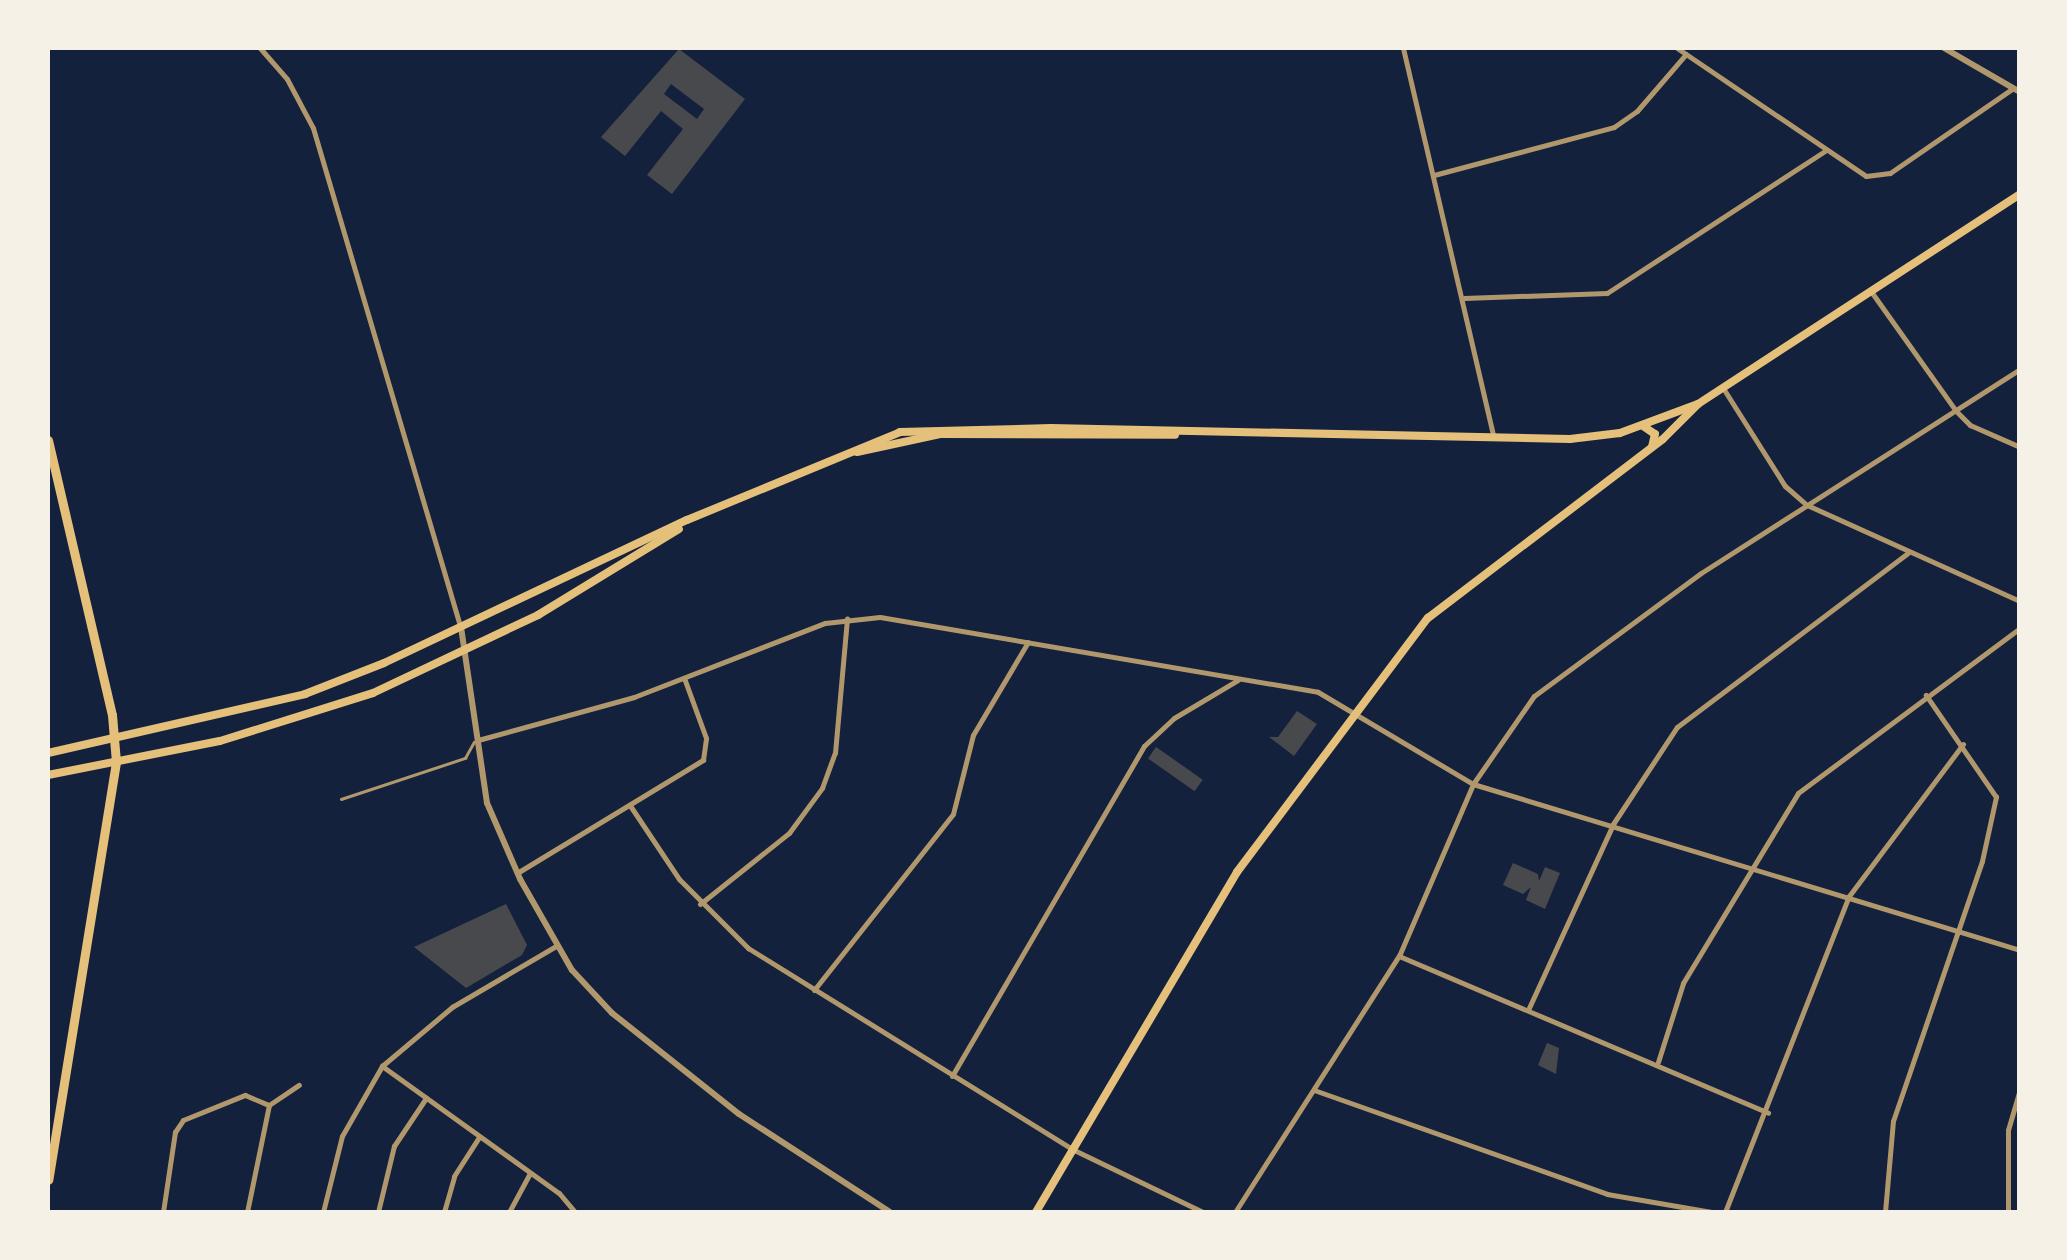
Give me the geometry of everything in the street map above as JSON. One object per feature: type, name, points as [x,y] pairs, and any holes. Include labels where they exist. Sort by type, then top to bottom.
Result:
[{"type":"highway","points":[[48,440],[116,740],[116,762],[48,1180]]},
{"type":"main road","points":[[48,754],[305,694],[461,628],[704,512],[900,432],[1587,438],[1643,426],[1698,404],[2020,194]]},
{"type":"main road","points":[[1036,1212],[1222,896],[1354,714],[1438,609],[1652,448],[1698,404]]},
{"type":"main road","points":[[1643,426],[1655,434],[1652,448]]},
{"type":"main road","points":[[48,776],[291,721],[464,653],[674,531],[882,443],[940,434],[1190,434]]},
{"type":"street","points":[[260,48],[287,79],[313,128],[461,628],[487,803],[517,873],[556,946],[612,1013],[678,1066],[826,1177],[890,1212]]},
{"type":"street","points":[[1403,48],[1494,438]]},
{"type":"street","points":[[1677,48],[1858,174],[1882,177],[2016,90],[1944,48]]},
{"type":"street","points":[[1434,175],[1614,126],[1637,111],[1686,54]]},
{"type":"street","points":[[1464,298],[1607,293],[1825,150]]},
{"type":"street","points":[[1870,290],[1956,411],[1970,425],[2020,447]]},
{"type":"street","points":[[1235,1212],[1399,956],[1473,784],[1534,696],[1566,670],[1807,506],[2020,369]]},
{"type":"street","points":[[1723,388],[1778,476],[1807,506],[2020,602]]},
{"type":"street","points":[[1528,1010],[1613,824],[1651,761],[1693,711],[1908,553]]},
{"type":"street","points":[[475,741],[684,678],[848,618],[1028,642],[1318,692],[1473,784],[1750,864],[1959,934],[2020,950]]},
{"type":"street","points":[[700,904],[788,833],[822,788],[835,753],[848,618]]},
{"type":"street","points":[[1658,1062],[1682,983],[1750,864],[1804,787],[2020,628]]},
{"type":"street","points":[[814,990],[953,814],[973,735],[1028,642]]},
{"type":"street","points":[[517,873],[703,760],[706,738],[684,678]]},
{"type":"street","points":[[952,1076],[1144,746],[1174,718],[1239,680]]},
{"type":"street","points":[[1885,1212],[1897,1106],[1959,934],[1996,797],[1926,695]]},
{"type":"street","points":[[1725,1212],[1768,1113],[1849,896],[1962,744]]},
{"type":"street","points":[[631,807],[700,904],[748,948],[1074,1150],[1203,1212]]},
{"type":"street","points":[[323,1212],[342,1136],[382,1066],[452,1007],[556,946]]},
{"type":"street","points":[[1399,956],[1658,1062],[1768,1113]]},
{"type":"street","points":[[382,1066],[530,1173],[575,1212]]},
{"type":"street","points":[[247,1212],[268,1105],[299,1085]]},
{"type":"street","points":[[2008,1212],[2008,1130],[2020,1088]]},
{"type":"street","points":[[1314,1090],[1608,1194],[1711,1212]]},
{"type":"street","points":[[163,1212],[178,1126],[246,1096],[268,1105]]},
{"type":"street","points":[[378,1212],[394,1146],[426,1098]]},
{"type":"street","points":[[444,1212],[454,1176],[479,1137]]},
{"type":"street","points":[[509,1212],[530,1173]]},
{"type":"lane","points":[[340,799],[464,758],[475,741]]},
{"type":"building","points":[[679,49],[745,99],[672,194],[647,175],[683,129],[661,111],[625,156],[601,137]],"holes":[[[671,84],[704,109],[697,119],[664,94]]]},
{"type":"building","points":[[1297,711],[1317,724],[1294,756],[1269,737],[1278,737]]},
{"type":"building","points":[[1156,747],[1203,780],[1195,791],[1148,758]]},
{"type":"building","points":[[1513,863],[1538,874],[1539,881],[1545,867],[1560,873],[1545,909],[1526,900],[1531,887],[1523,894],[1503,885]]},
{"type":"building","points":[[506,904],[527,945],[522,955],[466,988],[414,947]]},
{"type":"building","points":[[1547,1043],[1559,1048],[1556,1074],[1538,1065]]}]
